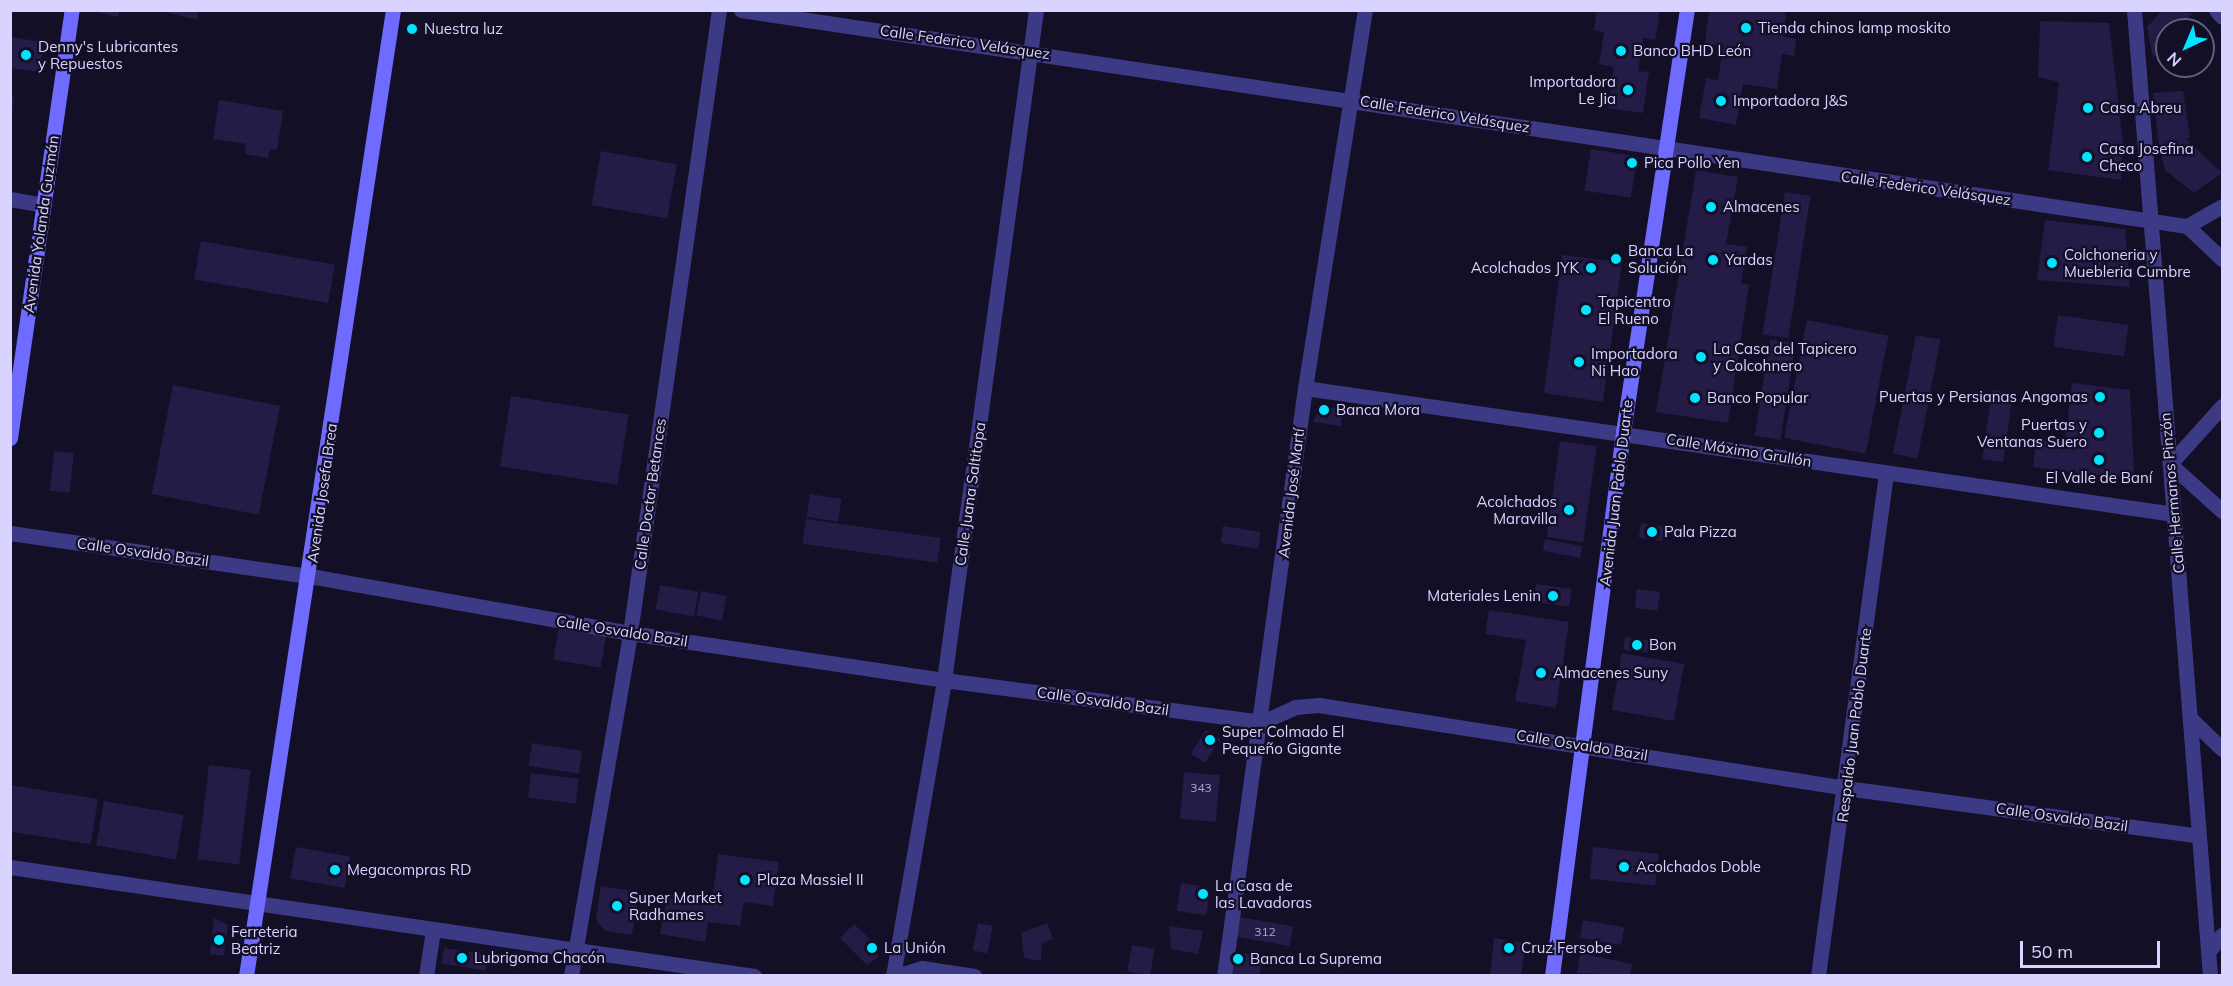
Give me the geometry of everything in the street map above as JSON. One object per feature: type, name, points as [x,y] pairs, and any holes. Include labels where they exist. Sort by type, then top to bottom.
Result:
[{"type":"main road","name":"Avenida Yolanda Guzmán","points":[[10,438],[72,10]]},
{"type":"main road","name":"Avenida Josefa Brea","points":[[246,975],[310,576],[393,10]]},
{"type":"main road","name":"Avenida Juan Pablo Duarte","points":[[1552,975],[1585,745],[1623,432],[1668,151],[1687,10]]},
{"type":"street","name":"Calle Doctor Betances","points":[[571,975],[630,633],[719,10]]},
{"type":"street","name":"Calle Federico Velásquez","points":[[741,10],[1347,98],[1668,151],[2187,226]]},
{"type":"street","name":"Calle Juana Saltitopa","points":[[895,975],[944,680],[1036,10]]},
{"type":"street","name":"Avenida José Martí","points":[[1224,975],[1262,722],[1305,388],[1347,98],[1365,10]]},
{"type":"street","points":[[2216,10],[2223,17]]},
{"type":"street","name":"Calle Hermanos Pinzón","points":[[2135,11],[2149,220],[2190,718],[2194,835],[2210,975]]},
{"type":"street","points":[[10,199],[43,205]]},
{"type":"street","points":[[2223,206],[2187,226],[2223,259]]},
{"type":"street","name":"Calle Máximo Grullón","points":[[1305,388],[1623,432],[1886,474],[2174,514]]},
{"type":"street","points":[[2223,406],[2170,464],[2223,511]]},
{"type":"street","name":"Respaldo Juan Pablo Duarte","points":[[1818,975],[1846,788],[1886,474]]},
{"type":"street","name":"Calle Osvaldo Bazil","points":[[10,533],[310,576],[630,633],[944,680],[1262,722],[1295,707],[1320,705],[1846,788],[2194,835]]},
{"type":"street","points":[[2190,718],[2223,749]]},
{"type":"street","points":[[10,867],[434,930],[575,946],[754,975]]},
{"type":"street","points":[[426,975],[434,930]]},
{"type":"street","points":[[2208,952],[2223,935]]},
{"type":"street","points":[[895,975],[922,968],[974,975]]},
{"type":"building","points":[[88,10],[119,10],[119,17]]},
{"type":"building","points":[[158,10],[199,10],[197,20]]},
{"type":"building","points":[[1597,10],[1660,10],[1655,40],[1643,38],[1638,71],[1649,72],[1643,113],[1608,108],[1614,67],[1599,64],[1604,32],[1594,30]]},
{"type":"building","points":[[1709,10],[1786,10],[1784,37],[1796,39],[1794,56],[1782,54],[1777,89],[1743,84],[1736,125],[1699,118],[1706,78],[1718,80],[1723,46],[1705,43]]},
{"type":"building","points":[[2163,10],[2193,13],[2189,18],[2155,18]]},
{"type":"building","points":[[2155,18],[2155,55],[2153,57],[2147,27]]},
{"type":"building","name":"Casa Abreu","points":[[2040,21],[2109,23],[2123,143],[2121,180],[2048,170],[2059,82],[2038,77]]},
{"type":"building","name":"Denny's Lubricantes y Repuestos","points":[[10,37],[44,42],[39,72],[10,68]]},
{"type":"building","points":[[2183,91],[2190,138],[2185,138],[2222,173],[2194,193],[2165,170],[2158,139],[2153,93]]},
{"type":"building","points":[[10,96],[14,97],[12,113],[10,112]]},
{"type":"building","points":[[219,100],[283,111],[277,150],[270,149],[268,158],[245,154],[246,144],[213,139]]},
{"type":"building","points":[[1591,149],[1637,156],[1631,198],[1584,190]]},
{"type":"building","points":[[601,151],[677,164],[667,219],[591,205]]},
{"type":"building","points":[[1696,170],[1738,177],[1726,244],[1747,247],[1741,283],[1749,285],[1728,423],[1656,412]]},
{"type":"building","points":[[1785,192],[1811,196],[1788,338],[1762,334]]},
{"type":"building","points":[[2045,220],[2125,229],[2130,287],[2037,280]]},
{"type":"building","points":[[201,241],[335,265],[328,303],[194,279]]},
{"type":"building","points":[[1562,255],[1610,261],[1611,255],[1623,256],[1603,402],[1544,393]]},
{"type":"building","points":[[2058,315],[2128,325],[2124,357],[2054,347]]},
{"type":"building","points":[[1807,320],[1888,336],[1866,454],[1784,438]]},
{"type":"building","points":[[1916,335],[1941,340],[1917,459],[1893,454]]},
{"type":"building","points":[[1770,339],[1796,343],[1780,440],[1755,436]]},
{"type":"building","points":[[2072,383],[2130,390],[2134,472],[2130,480],[2033,467],[2036,440],[2065,444]]},
{"type":"building","points":[[173,385],[280,406],[259,515],[152,494]]},
{"type":"building","points":[[1992,390],[2013,393],[2003,462],[1982,459]]},
{"type":"building","points":[[511,396],[629,415],[617,485],[500,466]]},
{"type":"building","points":[[1321,405],[1342,409],[1341,426],[1313,422]]},
{"type":"building","points":[[1560,441],[1597,446],[1583,542],[1547,537]]},
{"type":"building","points":[[54,451],[74,453],[70,493],[50,491]]},
{"type":"building","points":[[810,494],[842,499],[838,522],[806,517]]},
{"type":"building","points":[[806,519],[941,538],[937,563],[803,544]]},
{"type":"building","name":"Pala Pizza","points":[[1641,523],[1665,527],[1662,542],[1639,538]]},
{"type":"building","points":[[1223,526],[1261,532],[1258,549],[1220,543]]},
{"type":"building","points":[[1545,539],[1582,546],[1580,558],[1543,551]]},
{"type":"building","name":"Materiales Lenin","points":[[1536,584],[1572,589],[1569,607],[1533,602]]},
{"type":"building","points":[[660,585],[698,592],[694,616],[656,610]]},
{"type":"building","points":[[1637,589],[1660,592],[1658,611],[1635,608]]},
{"type":"building","points":[[701,591],[727,596],[722,621],[696,616]]},
{"type":"building","points":[[1489,610],[1569,622],[1556,708],[1515,701],[1526,640],[1485,634]]},
{"type":"building","points":[[559,627],[606,635],[601,668],[553,659]]},
{"type":"building","name":"Bon","points":[[1625,637],[1649,640],[1647,653],[1623,650]]},
{"type":"building","points":[[1622,653],[1684,664],[1674,721],[1612,710]]},
{"type":"building","points":[[1206,730],[1220,739],[1205,763],[1191,753]]},
{"type":"building","points":[[532,743],[582,751],[579,774],[528,766]]},
{"type":"building","points":[[209,765],[251,770],[239,864],[197,859]]},
{"type":"building","points":[[1184,772],[1220,775],[1216,822],[1180,819]]},
{"type":"building","points":[[531,773],[579,779],[576,804],[528,798]]},
{"type":"building","points":[[10,785],[98,799],[91,844],[10,832]]},
{"type":"building","points":[[104,801],[184,815],[176,859],[96,845]]},
{"type":"building","points":[[296,847],[350,857],[345,888],[290,879]]},
{"type":"building","name":"Acolchados Doble","points":[[1593,847],[1659,854],[1655,886],[1590,879]]},
{"type":"building","points":[[718,854],[779,862],[773,906],[744,902],[740,926],[708,922],[705,942],[660,934],[667,894],[712,901]]},
{"type":"building","points":[[1181,883],[1211,888],[1206,915],[1177,911]]},
{"type":"building","name":"Super Market Radhames","points":[[601,886],[639,892],[632,935],[605,931],[596,920]]},
{"type":"building","points":[[1240,917],[1293,926],[1290,946],[1237,937]]},
{"type":"building","name":"Ferreteria Beatriz","points":[[214,918],[228,925],[224,956],[210,954]]},
{"type":"building","points":[[1583,920],[1624,927],[1621,945],[1580,938]]},
{"type":"building","points":[[978,923],[993,926],[987,953],[973,950]]},
{"type":"building","points":[[1047,923],[1053,939],[1042,943],[1041,961],[1024,958],[1021,933]]},
{"type":"building","points":[[854,924],[878,947],[878,957],[867,965],[840,938]]},
{"type":"building","points":[[1169,926],[1203,931],[1198,954],[1171,949]]},
{"type":"building","points":[[1494,938],[1526,943],[1521,975],[1490,975]]},
{"type":"building","points":[[1132,945],[1155,949],[1150,976],[1127,972]]},
{"type":"building","points":[[444,948],[488,955],[486,971],[441,964]]},
{"type":"building","points":[[1234,952],[1264,956],[1259,975],[1233,975]]},
{"type":"building","points":[[1580,953],[1632,964],[1630,975],[1577,973]]},
{"type":"place","name":"Tienda chinos lamp moskito","points":[[1746,28]]},
{"type":"place","name":"Nuestra luz","points":[[412,29]]},
{"type":"place","name":"Banco BHD León","points":[[1621,51]]},
{"type":"place","name":"Denny's Lubricantes y Repuestos","points":[[26,55]]},
{"type":"place","name":"Importadora Le Jia","points":[[1628,90]]},
{"type":"place","name":"Importadora J&S","points":[[1721,101]]},
{"type":"place","name":"Casa Abreu","points":[[2088,108]]},
{"type":"place","name":"Casa Josefina Checo","points":[[2087,157]]},
{"type":"place","name":"Pica Pollo Yen","points":[[1632,163]]},
{"type":"place","name":"Almacenes","points":[[1711,207]]},
{"type":"place","name":"Banca La Solución","points":[[1616,259]]},
{"type":"place","name":"Yardas","points":[[1713,260]]},
{"type":"place","name":"Colchoneria y Muebleria Cumbre","points":[[2052,263]]},
{"type":"place","name":"Acolchados JYK","points":[[1591,268]]},
{"type":"place","name":"Tapicentro El Rueno","points":[[1586,310]]},
{"type":"place","name":"La Casa del Tapicero y Colcohnero","points":[[1701,357]]},
{"type":"place","name":"Importadora Ni Hao","points":[[1579,362]]},
{"type":"place","name":"Puertas y Persianas Angomas","points":[[2100,397]]},
{"type":"place","name":"Banco Popular","points":[[1695,398]]},
{"type":"place","name":"Banca Mora","points":[[1324,410]]},
{"type":"place","name":"Puertas y Ventanas Suero","points":[[2099,433]]},
{"type":"place","name":"El Valle de Baní","points":[[2099,460]]},
{"type":"place","name":"Acolchados Maravilla","points":[[1569,510]]},
{"type":"place","name":"Pala Pizza","points":[[1652,532]]},
{"type":"place","name":"Materiales Lenin","points":[[1553,596]]},
{"type":"place","name":"Bon","points":[[1637,645]]},
{"type":"place","name":"Almacenes Suny","points":[[1541,673]]},
{"type":"place","name":"Super Colmado El Pequeño Gigante","points":[[1210,740]]},
{"type":"place","name":"Acolchados Doble","points":[[1624,867]]},
{"type":"place","name":"Megacompras RD","points":[[335,870]]},
{"type":"place","name":"Plaza Massiel II","points":[[745,880]]},
{"type":"place","name":"La Casa de las Lavadoras","points":[[1203,894]]},
{"type":"place","name":"Super Market Radhames","points":[[617,906]]},
{"type":"place","name":"Ferreteria Beatriz","points":[[219,940]]},
{"type":"place","name":"La Unión","points":[[872,948]]},
{"type":"place","name":"Cruz Fersobe","points":[[1509,948]]},
{"type":"place","name":"Lubrigoma Chacón","points":[[462,958]]},
{"type":"place","name":"Banca La Suprema","points":[[1238,959]]}]
